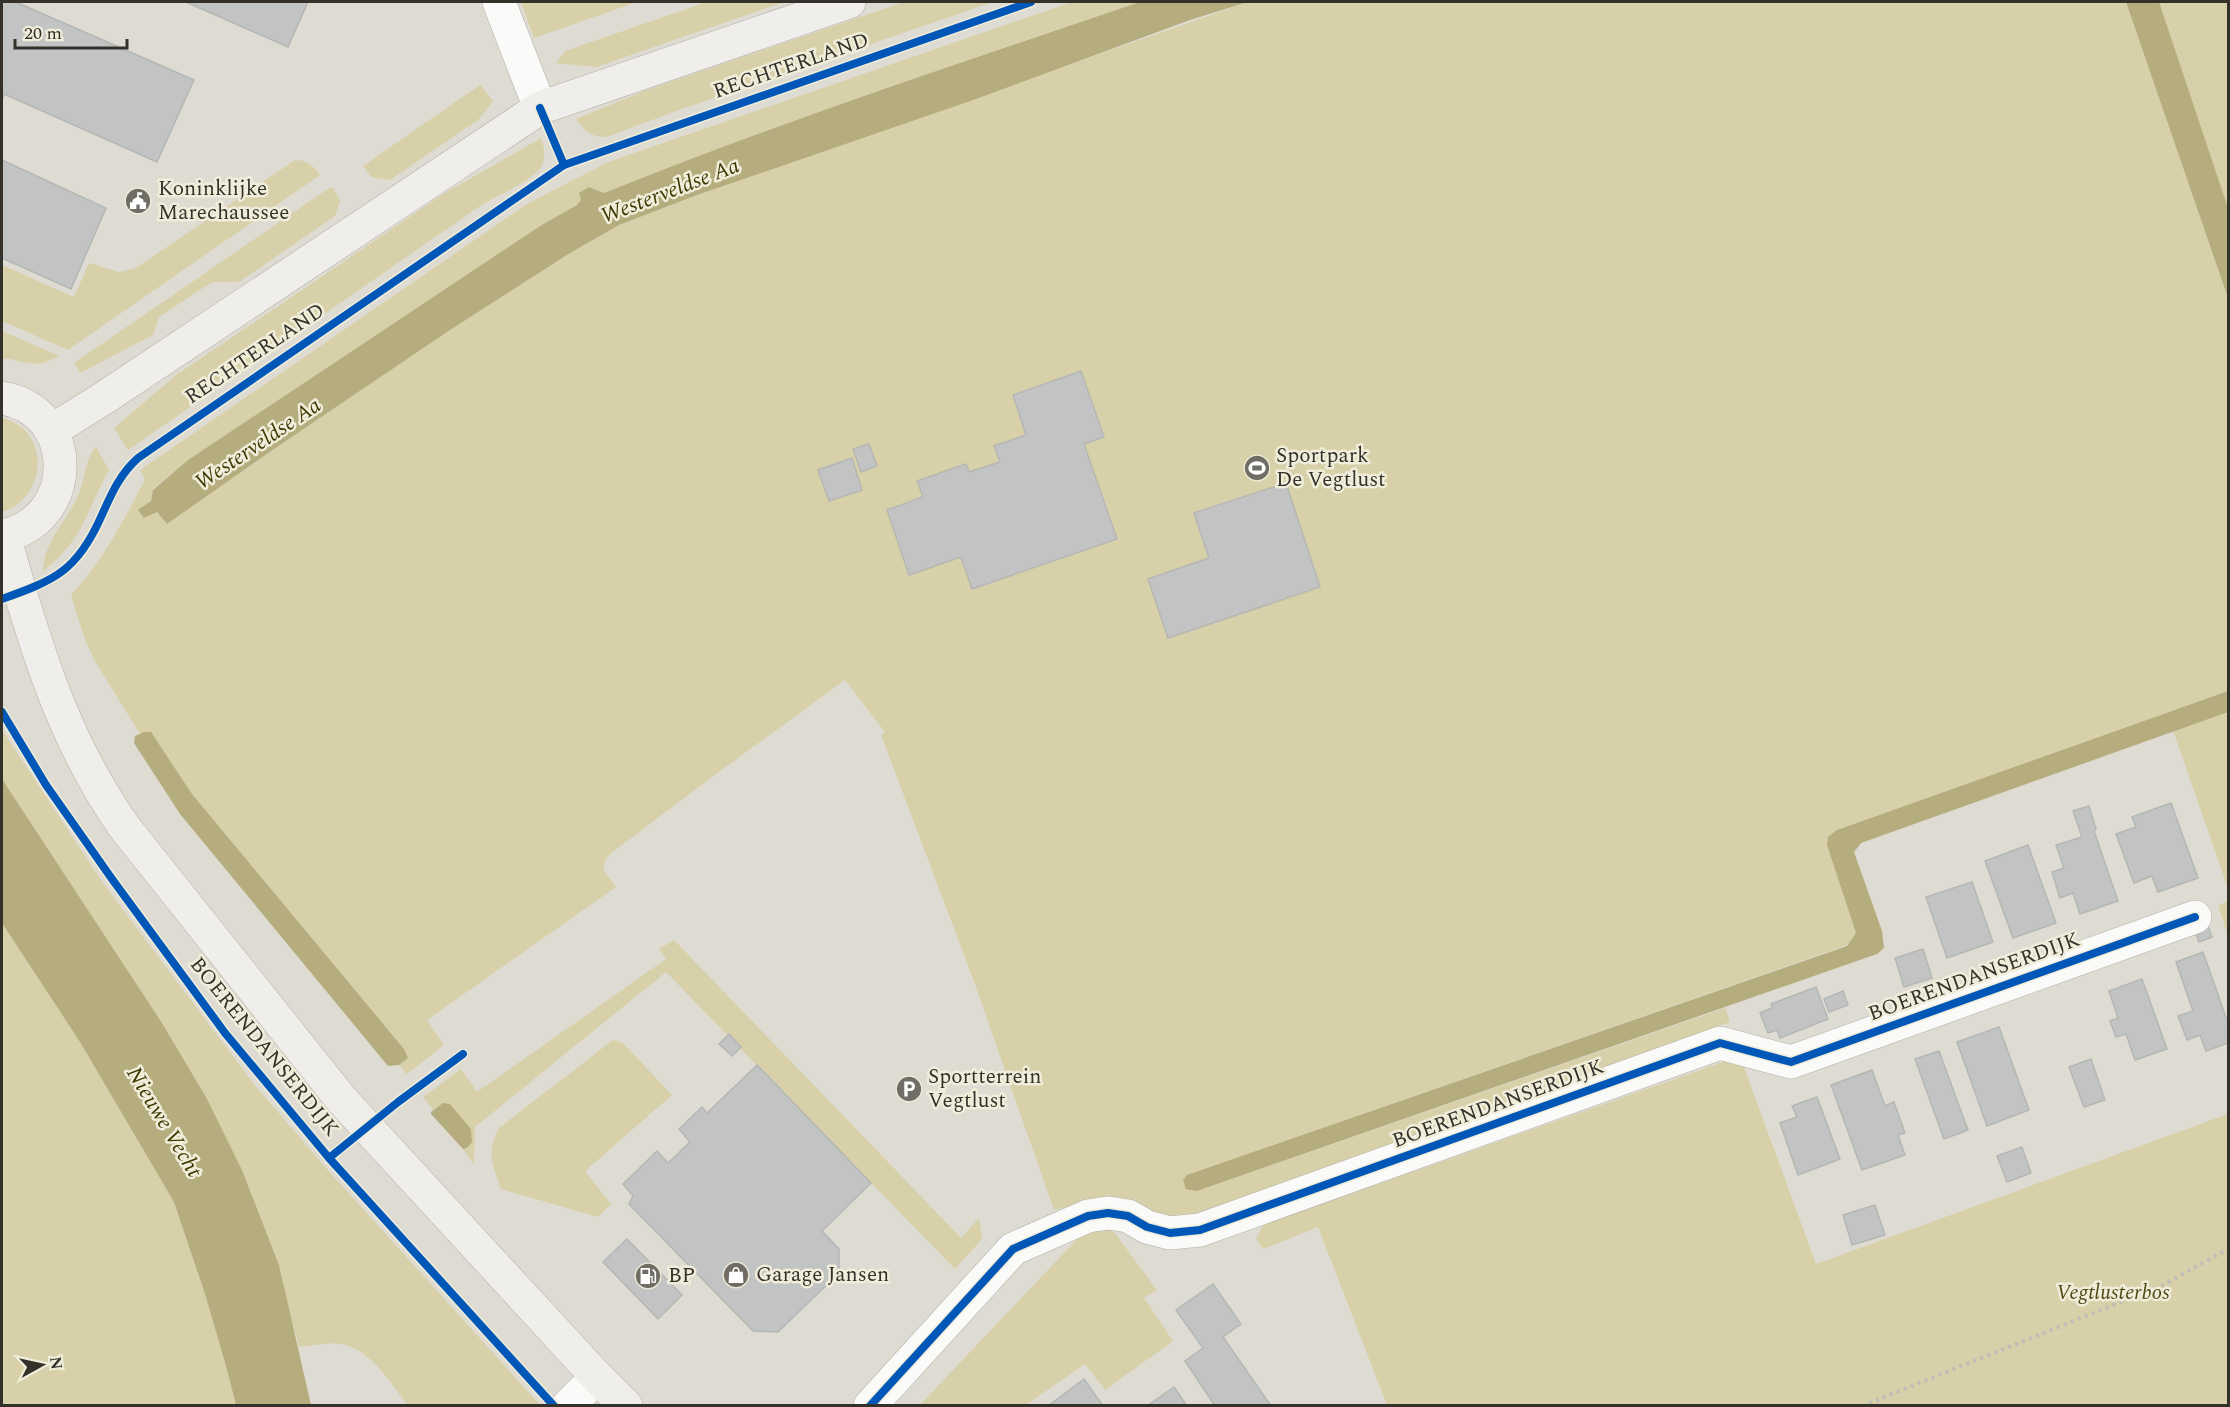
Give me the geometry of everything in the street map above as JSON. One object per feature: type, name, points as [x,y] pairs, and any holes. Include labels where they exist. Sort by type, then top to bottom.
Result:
[{"type":"street","points":[[499,2],[540,108]]},
{"type":"street","name":"RECHTERLAND","points":[[51,431],[97,403],[540,108],[849,2]]},
{"type":"street","points":[[2,398],[26,406],[40,417],[51,431],[60,459],[57,489],[42,514],[18,532],[3,536]]},
{"type":"street","name":"BOERENDANSERDIJK","points":[[3,536],[53,696],[69,733],[107,802],[119,819],[342,1100],[626,1406]]},
{"type":"street","name":"BOERENDANSERDIJK","points":[[870,1406],[1013,1249],[1088,1216],[1108,1213],[1128,1216],[1147,1227],[1170,1233],[1200,1230],[1720,1043],[1791,1062],[2195,917]]},
{"type":"street","points":[[568,1406],[597,1377]]},
{"type":"path","points":[[1862,1406],[2163,1285],[2229,1249]]},
{"type":"green space","points":[[521,2],[637,2],[534,38]]},
{"type":"green space","points":[[707,2],[784,2],[596,67],[556,63],[565,51]]},
{"type":"green space","points":[[904,2],[993,2],[607,137],[589,133],[576,119],[644,91]]},
{"type":"green space","name":"Sportpark De Vegtlust","points":[[1072,2],[1141,2],[804,117],[604,193],[589,187],[579,193],[581,200],[577,205],[540,226],[188,460],[153,489],[151,501],[139,510],[157,512],[167,524],[447,332],[570,253],[619,225],[697,195],[1248,2],[2126,2],[2228,298],[2228,691],[1837,830],[1827,845],[1856,933],[1847,945],[1188,1175],[1183,1180],[1197,1191],[1725,1008],[1730,1022],[1200,1217],[1186,1220],[1150,1212],[1127,1199],[1109,1196],[1054,1210],[972,976],[881,735],[885,732],[845,680],[610,854],[603,870],[616,887],[427,1020],[444,1045],[407,1074],[399,1065],[408,1058],[404,1049],[192,794],[151,732],[140,734],[96,663],[85,640],[71,595],[103,554],[129,510],[145,480],[140,470],[527,204],[608,162]]},
{"type":"green space","points":[[2138,2],[2228,2],[2228,265]]},
{"type":"green space","points":[[480,85],[493,101],[478,120],[390,180],[371,177],[363,166]]},
{"type":"green space","points":[[541,138],[544,152],[543,162],[532,176],[483,204],[128,450],[114,428],[175,376],[445,193]]},
{"type":"green space","points":[[295,160],[310,164],[320,175],[68,350],[2,321],[2,265],[74,297],[89,263],[119,272],[136,268]]},
{"type":"green space","points":[[329,188],[333,188],[340,201],[335,216],[239,282],[212,282],[159,317],[153,335],[80,373],[74,363]]},
{"type":"green space","points":[[2,331],[59,356],[37,364],[2,358]]},
{"type":"green space","points":[[2,418],[18,425],[29,436],[36,449],[38,464],[35,479],[28,493],[17,504],[2,512]]},
{"type":"green space","points":[[96,447],[109,470],[76,536],[57,559],[43,571],[44,560],[52,539],[80,491],[87,462]]},
{"type":"green space","points":[[2228,702],[2228,888],[2170,722]]},
{"type":"green space","points":[[2,730],[105,886],[253,1083],[326,1168],[540,1405],[408,1405],[379,1368],[352,1347],[331,1343],[299,1347],[279,1265],[242,1170],[206,1097],[162,1023],[2,779]]},
{"type":"green space","points":[[2228,902],[2228,936],[2218,905]]},
{"type":"green space","points":[[2,923],[80,1042],[174,1202],[205,1294],[236,1405],[2,1405]]},
{"type":"green space","points":[[674,940],[961,1238],[979,1218],[982,1239],[955,1269],[666,972],[475,1127],[474,1164],[463,1149],[467,1148],[443,1103],[433,1110],[423,1097],[461,1069],[477,1092],[666,959],[659,949]]},
{"type":"green space","points":[[613,1040],[623,1043],[672,1095],[585,1171],[611,1204],[598,1217],[501,1189],[492,1158],[493,1144],[499,1128]]},
{"type":"green space","name":"Vegtlusterbos","points":[[1740,1056],[1816,1264],[2228,1114],[2228,1405],[1387,1405],[1318,1227],[1263,1249],[1256,1239],[1263,1225]]},
{"type":"green space","points":[[1097,1228],[1111,1228],[1157,1290],[1144,1298],[1173,1341],[1105,1390],[1085,1364],[1026,1405],[919,1406],[1081,1235]]},
{"type":"water","name":"Westerveldse Aa","points":[[1140,2],[1248,2],[1190,20],[976,99],[697,195],[619,225],[570,253],[447,332],[167,524],[157,512],[144,518],[138,510],[151,501],[153,490],[188,460],[540,226],[577,205],[581,200],[579,193],[589,187],[604,193],[803,117]]},
{"type":"water","points":[[2126,2],[2159,2],[2228,208],[2228,298]]},
{"type":"water","points":[[2228,691],[2228,712],[1861,843],[1854,852],[1882,931],[1884,948],[1877,954],[1197,1191],[1186,1189],[1183,1180],[1187,1175],[1847,946],[1856,933],[1827,845],[1828,837],[1837,830]]},
{"type":"water","points":[[151,732],[192,794],[404,1049],[408,1058],[399,1065],[388,1066],[180,814],[134,743],[135,736]]},
{"type":"water","name":"Nieuwe Vecht","points":[[2,779],[162,1023],[206,1097],[242,1170],[279,1265],[311,1405],[236,1405],[205,1294],[174,1202],[80,1042],[2,923]]},
{"type":"water","points":[[443,1103],[450,1104],[471,1129],[472,1142],[467,1148],[463,1149],[431,1114]]},
{"type":"building","points":[[2,2],[16,2],[194,80],[157,162],[4,94],[2,100]]},
{"type":"building","points":[[186,2],[308,2],[288,47]]},
{"type":"building","points":[[2,160],[106,208],[71,289],[2,258]]},
{"type":"building","points":[[1081,371],[1104,437],[1084,444],[1117,539],[972,589],[961,557],[909,575],[887,510],[923,497],[917,481],[966,464],[969,472],[1000,462],[994,446],[1026,435],[1013,395]]},
{"type":"building","points":[[869,444],[877,466],[861,472],[853,449]]},
{"type":"building","points":[[852,458],[862,490],[829,501],[818,470]]},
{"type":"building","points":[[1286,483],[1320,587],[1168,638],[1148,579],[1209,558],[1194,513]]},
{"type":"building","points":[[2171,803],[2198,878],[2158,892],[2152,876],[2134,883],[2116,834],[2136,827],[2132,817]]},
{"type":"building","points":[[2089,806],[2096,829],[2094,831],[2118,901],[2080,914],[2073,893],[2060,898],[2052,872],[2064,868],[2056,845],[2082,837],[2073,811]]},
{"type":"building","points":[[2028,845],[2056,923],[2013,938],[1985,861]]},
{"type":"building","points":[[1972,882],[1993,942],[1947,958],[1926,897]]},
{"type":"building","points":[[2207,923],[2212,937],[2199,942],[2194,928]]},
{"type":"building","points":[[1923,949],[1932,978],[1904,987],[1895,958]]},
{"type":"building","points":[[2203,952],[2228,1023],[2228,1043],[2206,1051],[2200,1035],[2187,1040],[2178,1016],[2193,1011],[2176,962]]},
{"type":"building","points":[[2142,979],[2167,1049],[2135,1060],[2126,1034],[2116,1037],[2110,1021],[2118,1018],[2109,991]]},
{"type":"building","points":[[1816,987],[1828,1019],[1780,1038],[1777,1030],[1768,1033],[1760,1013],[1772,1008],[1771,1004]]},
{"type":"building","points":[[1843,991],[1848,1005],[1829,1012],[1824,999]]},
{"type":"building","points":[[1999,1027],[2029,1110],[1987,1126],[1957,1042]]},
{"type":"building","points":[[729,1034],[741,1047],[732,1056],[719,1044]]},
{"type":"building","points":[[1939,1051],[1968,1130],[1944,1139],[1915,1059]]},
{"type":"building","points":[[2091,1059],[2105,1100],[2084,1107],[2069,1067]]},
{"type":"building","points":[[757,1065],[871,1183],[822,1231],[839,1249],[839,1273],[778,1332],[753,1331],[629,1204],[633,1196],[623,1184],[657,1151],[668,1163],[690,1142],[679,1129],[702,1107],[707,1113]]},
{"type":"building","points":[[1872,1070],[1885,1106],[1894,1102],[1905,1133],[1898,1135],[1905,1155],[1862,1170],[1831,1085]]},
{"type":"building","points":[[1817,1097],[1840,1159],[1798,1175],[1780,1123],[1797,1117],[1792,1106]]},
{"type":"building","points":[[2022,1147],[2031,1173],[2007,1182],[1997,1156]]},
{"type":"building","points":[[1875,1205],[1885,1235],[1852,1245],[1843,1215]]},
{"type":"building","points":[[627,1239],[682,1295],[658,1319],[603,1262]]},
{"type":"building","points":[[1213,1284],[1241,1324],[1223,1337],[1271,1406],[1215,1406],[1185,1361],[1203,1348],[1176,1310]]},
{"type":"building","points":[[1084,1379],[1103,1406],[1048,1406]]},
{"type":"building","points":[[1174,1387],[1187,1406],[1147,1406]]},
{"type":"cycle path","points":[[564,165],[1031,2]]},
{"type":"cycle path","points":[[2,599],[50,579],[73,562],[92,535],[121,478],[138,458],[564,165],[540,108]]},
{"type":"cycle path","points":[[2,712],[46,785],[225,1033],[329,1158],[554,1406]]},
{"type":"cycle path","points":[[870,1406],[1013,1249],[1088,1216],[1108,1213],[1128,1216],[1147,1227],[1170,1233],[1200,1230],[1720,1043],[1791,1062],[2195,917]]},
{"type":"cycle path","points":[[329,1158],[398,1102],[463,1054]]},
{"type":"place","name":"Koninklijke Marechaussee","points":[[138,201]]},
{"type":"place","name":"Sportpark De Vegtlust","points":[[1257,468]]},
{"type":"place","name":"Sportterrein Vegtlust","points":[[909,1089]]},
{"type":"place","name":"Garage Jansen","points":[[736,1275]]},
{"type":"place","name":"BP","points":[[648,1276]]}]
